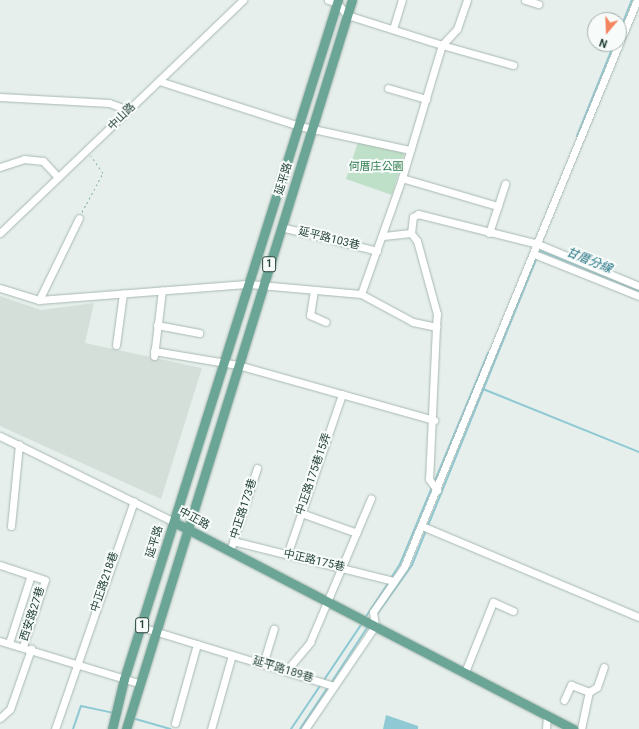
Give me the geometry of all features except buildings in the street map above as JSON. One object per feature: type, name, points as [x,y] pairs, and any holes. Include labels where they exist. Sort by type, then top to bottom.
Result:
[{"type":"main road","name":"延平路","points":[[126,729],[138,683],[352,0]]},
{"type":"main road","name":"延平路","points":[[112,729],[124,679],[299,126],[334,1]]},
{"type":"main road","name":"中正路","points":[[174,522],[574,729]]},
{"type":"street","name":"中山路","points":[[0,233],[243,0]]},
{"type":"street","points":[[393,29],[402,0]]},
{"type":"street","points":[[361,294],[402,178],[442,45],[457,29],[467,0]]},
{"type":"street","points":[[525,0],[538,4]]},
{"type":"street","points":[[334,1],[347,15],[442,45],[513,65]]},
{"type":"street","points":[[305,729],[375,626],[373,612],[394,581],[422,526],[637,1]]},
{"type":"street","points":[[159,81],[299,126],[410,150]]},
{"type":"street","points":[[388,88],[426,99]]},
{"type":"street","points":[[0,97],[109,103],[128,110]]},
{"type":"street","points":[[0,167],[24,159],[43,161],[58,177]]},
{"type":"street","points":[[402,178],[498,206]]},
{"type":"street","points":[[489,233],[505,184]]},
{"type":"street","points":[[437,490],[429,479],[434,420],[436,327],[438,314],[421,251],[411,233],[413,218],[418,214],[489,233],[538,244],[639,286]]},
{"type":"street","points":[[39,300],[79,218]]},
{"type":"street","name":"延平路103巷","points":[[281,227],[377,251]]},
{"type":"street","points":[[382,236],[411,233]]},
{"type":"street","points":[[534,254],[639,296]]},
{"type":"street","points":[[0,288],[39,300],[124,292],[249,284],[262,285],[361,294],[412,322],[436,327]]},
{"type":"street","points":[[162,290],[154,353],[238,365],[434,420]]},
{"type":"street","points":[[314,290],[310,315],[326,322]]},
{"type":"street","points":[[116,345],[124,292]]},
{"type":"street","points":[[158,325],[200,333]]},
{"type":"street","name":"中正路175巷15弄","points":[[287,555],[342,394]]},
{"type":"street","name":"中正路","points":[[0,436],[19,444],[174,522]]},
{"type":"street","points":[[11,526],[19,444]]},
{"type":"street","name":"中正路173巷","points":[[230,551],[257,468]]},
{"type":"street","points":[[286,671],[310,642],[325,600],[332,593],[371,498]]},
{"type":"street","name":"中正路218巷","points":[[77,663],[134,501]]},
{"type":"street","points":[[301,513],[357,533]]},
{"type":"street","points":[[422,526],[639,617]]},
{"type":"street","name":"中正路175巷","points":[[233,541],[394,581]]},
{"type":"street","name":"西安路27巷","points":[[0,565],[45,580],[23,646]]},
{"type":"street","points":[[9,643],[31,575]]},
{"type":"street","points":[[465,672],[493,602],[513,611]]},
{"type":"street","name":"延平路189巷","points":[[141,627],[334,686]]},
{"type":"street","points":[[263,664],[274,630]]},
{"type":"street","name":"西安路27巷","points":[[0,641],[23,646],[138,683]]},
{"type":"street","points":[[175,723],[197,644]]},
{"type":"street","points":[[0,718],[10,709],[32,649]]},
{"type":"street","points":[[211,729],[232,655]]},
{"type":"street","points":[[55,729],[77,663]]},
{"type":"street","points":[[580,729],[589,692],[596,687],[604,666]]},
{"type":"street","points":[[564,700],[571,685],[589,692]]},
{"type":"street","points":[[546,729],[547,715]]},
{"type":"path","points":[[79,218],[102,173],[87,151]]},
{"type":"shaded area","points":[[0,296],[41,310],[94,303],[85,343],[202,368],[161,499],[0,426]]},
{"type":"green space","name":"何厝庄公園","points":[[358,142],[405,151],[392,195],[346,179]]},
{"type":"water","points":[[386,715],[418,726],[418,729],[383,729]]},
{"type":"waterway","points":[[627,12],[632,0]]},
{"type":"waterway","points":[[577,136],[611,52]]},
{"type":"waterway","name":"甘厝分線","points":[[536,249],[639,291]]},
{"type":"waterway","points":[[375,617],[412,565],[537,257]]},
{"type":"waterway","points":[[434,483],[488,353]]},
{"type":"waterway","points":[[483,389],[639,452]]},
{"type":"waterway","points":[[391,578],[400,564],[432,487]]},
{"type":"waterway","points":[[365,618],[389,582]]},
{"type":"waterway","points":[[291,729],[363,622]]},
{"type":"waterway","points":[[331,683],[369,625]]},
{"type":"waterway","points":[[300,729],[328,687]]},
{"type":"waterway","points":[[73,729],[81,706],[113,713]]},
{"type":"waterway","points":[[132,718],[170,729]]}]
